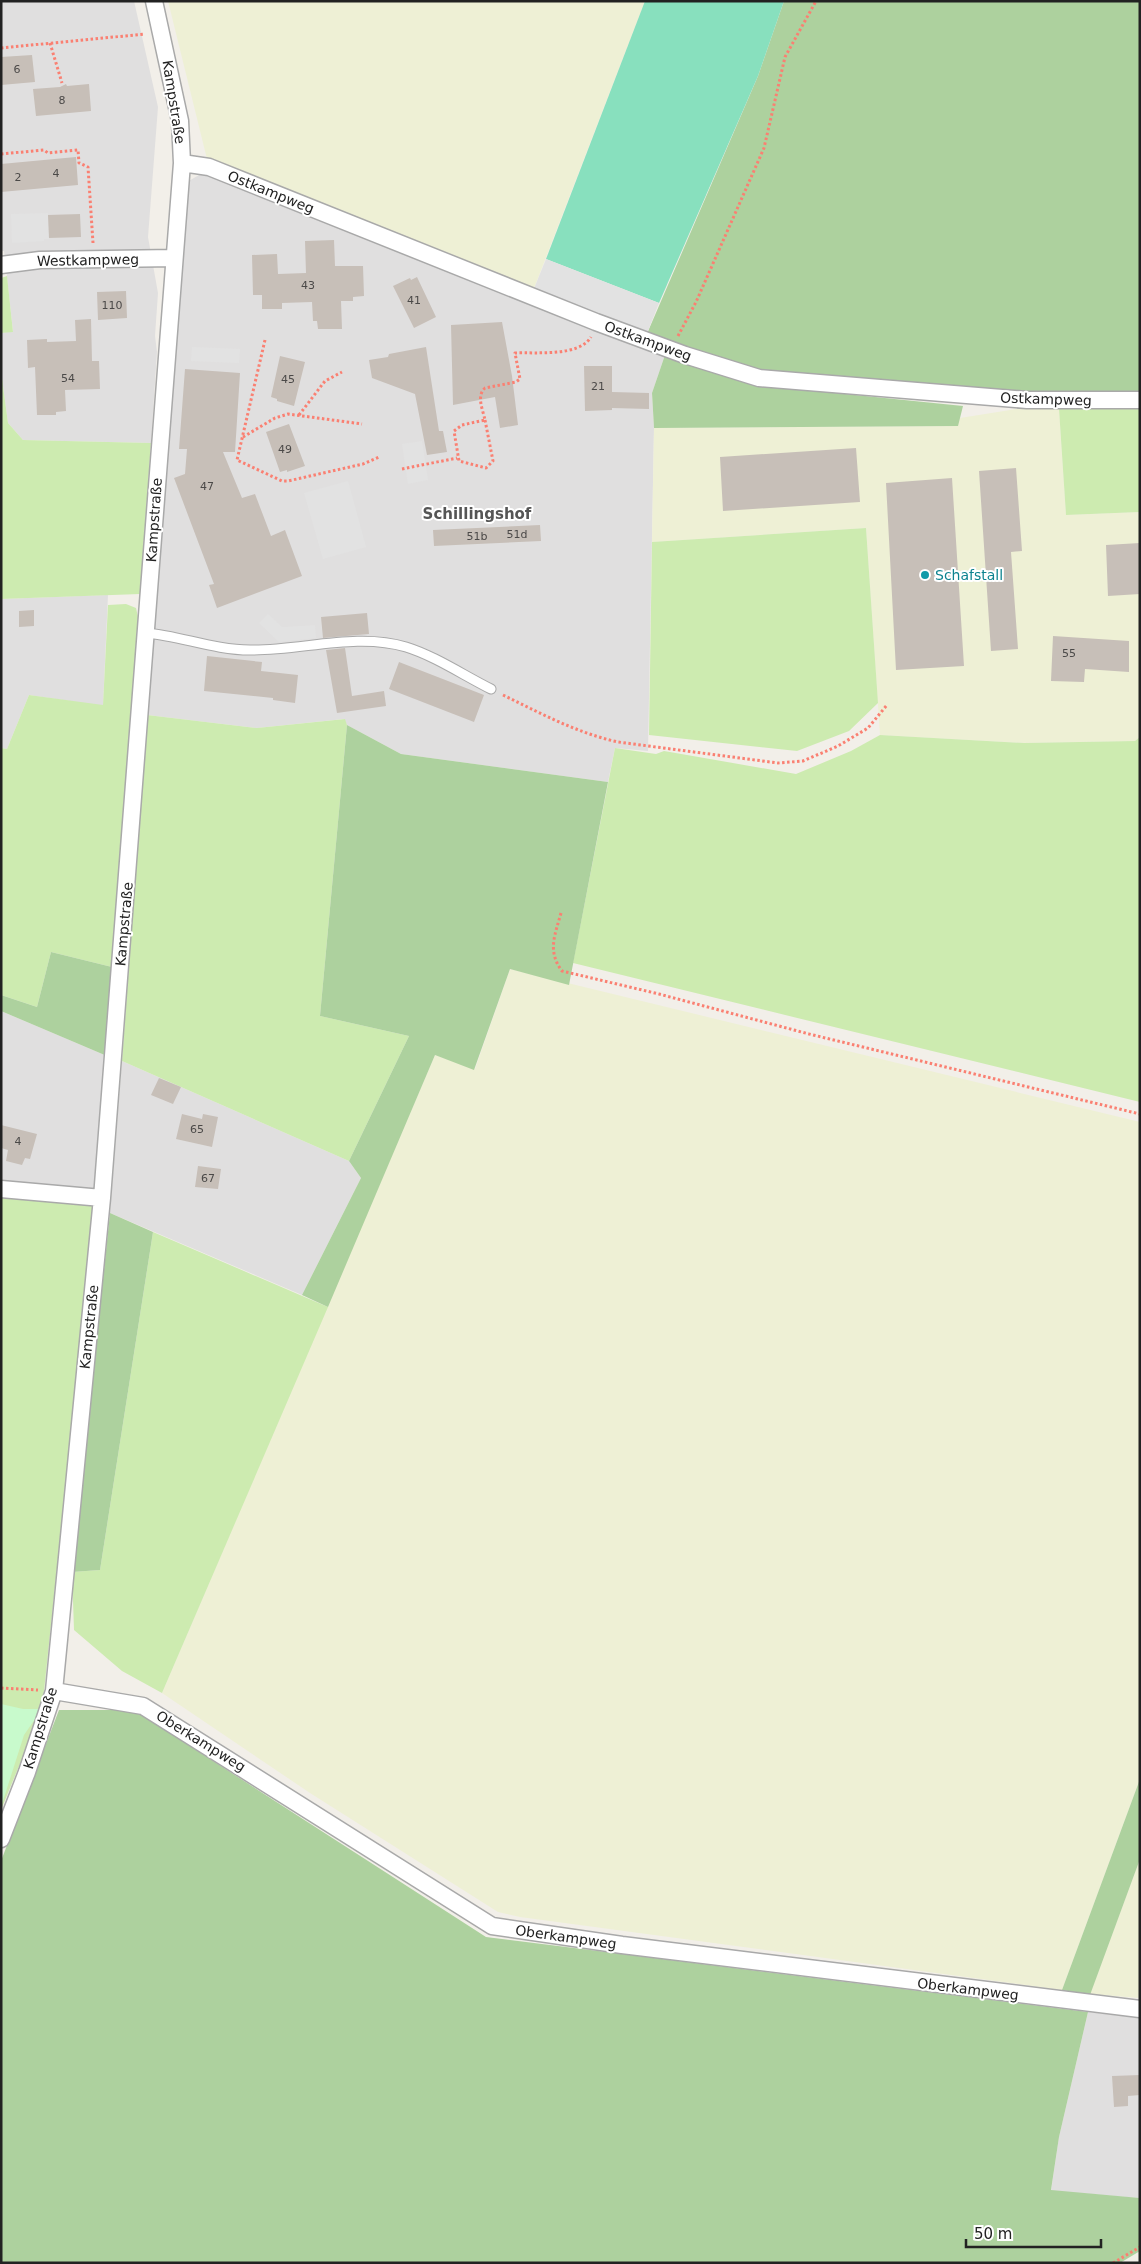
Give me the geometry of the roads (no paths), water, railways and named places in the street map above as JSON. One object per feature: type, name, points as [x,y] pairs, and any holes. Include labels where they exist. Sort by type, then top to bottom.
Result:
[{"type":"street","name":"Kampstraße","points":[[1,1839],[27,1772],[54,1691],[102,1198],[182,163],[180,121],[154,1]]},
{"type":"street","name":"Ostkampweg","points":[[182,163],[209,168],[596,322],[671,350],[759,378],[1027,400],[1140,400]]},
{"type":"street","name":"Westkampweg","points":[[1,265],[40,260],[174,258]]},
{"type":"street","points":[[1,1189],[102,1198]]},
{"type":"street","name":"Oberkampweg","points":[[54,1691],[143,1706],[492,1926],[622,1945],[1140,2009]]},
{"type":"lane","points":[[146,633],[162,634],[212,647],[250,650],[378,642],[405,647],[491,689]]},
{"type":"place","name":"Schafstall","points":[[925,575]]},
{"type":"district","name":"Schillingshof","points":[[477,514]]}]
